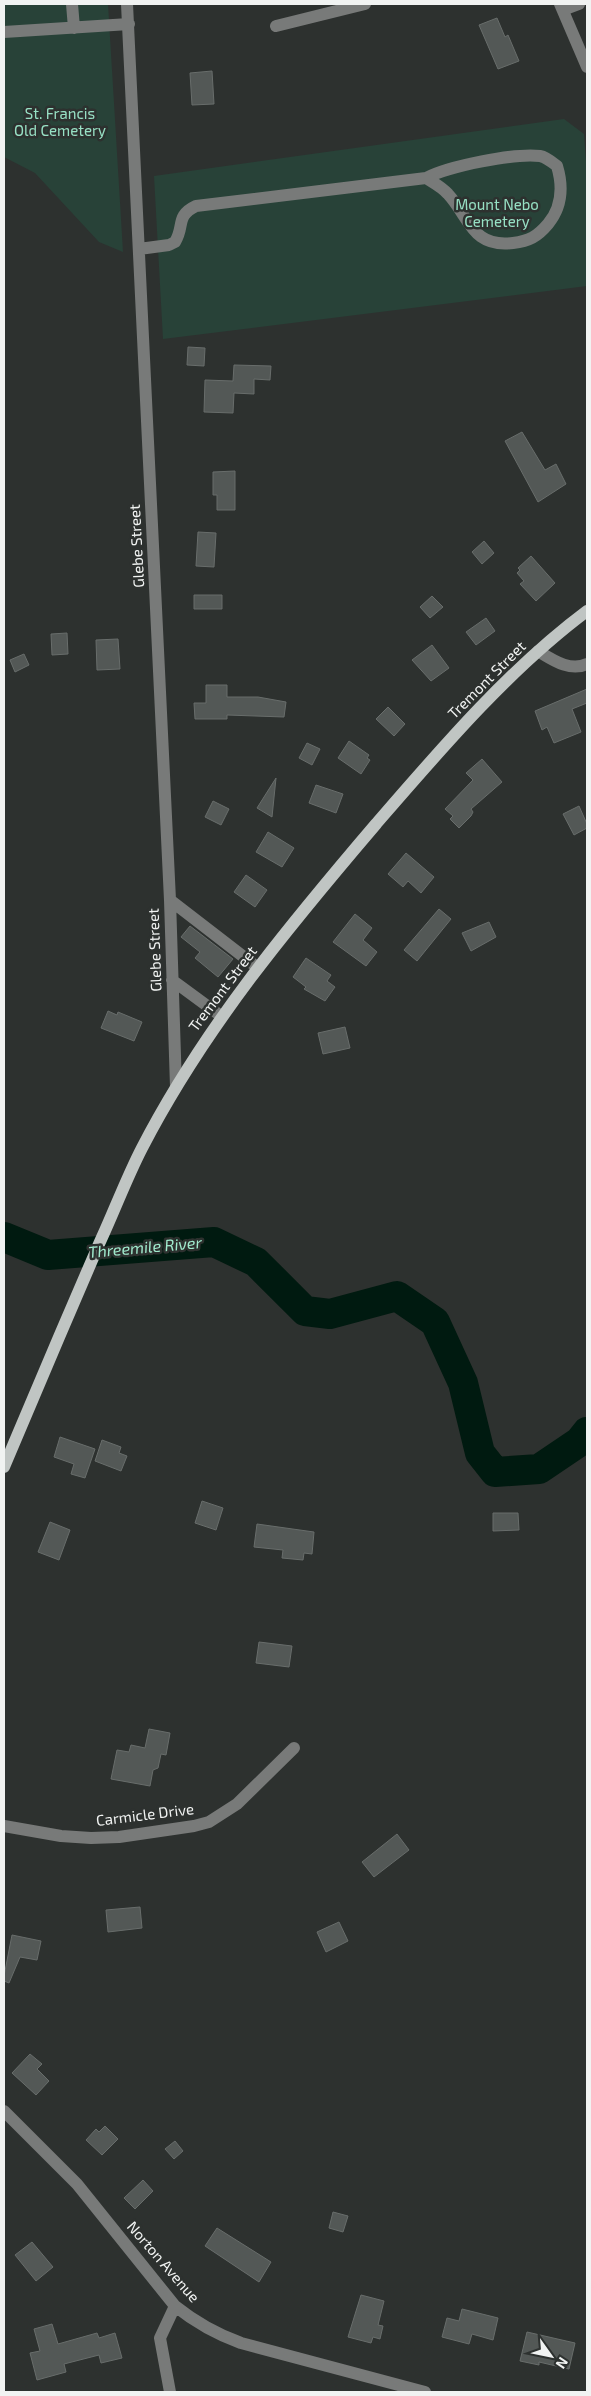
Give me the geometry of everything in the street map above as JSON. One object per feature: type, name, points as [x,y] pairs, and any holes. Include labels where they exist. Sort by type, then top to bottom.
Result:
[{"type":"main road","name":"Tremont Street","points":[[4,1467],[141,1149],[176,1086],[221,1016],[314,896],[417,776],[538,651],[587,611]]},
{"type":"street","points":[[72,4],[74,28]]},
{"type":"street","name":"Glebe Street","points":[[127,4],[170,900],[176,1086]]},
{"type":"street","points":[[276,26],[365,4]]},
{"type":"street","points":[[579,4],[561,7],[587,67]]},
{"type":"street","points":[[4,32],[129,24]]},
{"type":"street","points":[[139,249],[169,245],[175,242],[178,237],[182,216],[186,210],[196,206],[426,178],[442,170],[519,157],[542,156],[557,166],[561,188],[559,203],[550,221],[533,239],[500,245],[480,237],[449,195],[426,178]]},
{"type":"street","points":[[538,651],[560,664],[572,667],[587,664]]},
{"type":"street","points":[[170,900],[258,968]]},
{"type":"street","points":[[172,980],[221,1016]]},
{"type":"street","name":"Carmicle Drive","points":[[4,1826],[62,1836],[91,1838],[118,1837],[194,1826],[208,1822],[236,1804],[294,1748]]},
{"type":"street","name":"Norton Avenue","points":[[4,2111],[78,2184],[175,2306],[206,2328],[241,2344],[425,2392]]},
{"type":"street","points":[[170,2392],[160,2338],[175,2306]]},
{"type":"green space","name":"St. Francis Old Cemetery","points":[[4,4],[108,4],[123,252],[99,242],[35,173],[4,157]]},
{"type":"green space","name":"Mount Nebo Cemetery","points":[[564,119],[584,134],[587,175],[587,286],[163,339],[154,176]]},
{"type":"building","points":[[497,18],[505,37],[508,35],[519,61],[498,69],[479,25]]},
{"type":"building","points":[[212,71],[214,104],[192,105],[190,73]]},
{"type":"building","points":[[188,347],[205,348],[204,366],[187,365]]},
{"type":"building","points":[[234,365],[271,366],[270,380],[254,379],[254,394],[234,393],[233,413],[204,412],[205,380],[233,381]]},
{"type":"building","points":[[522,432],[545,470],[556,464],[566,484],[538,502],[505,441]]},
{"type":"building","points":[[235,471],[235,510],[217,510],[217,495],[213,495],[213,472]]},
{"type":"building","points":[[198,532],[216,533],[214,567],[196,566]]},
{"type":"building","points":[[484,541],[494,553],[482,564],[472,552]]},
{"type":"building","points":[[531,556],[555,583],[536,601],[520,584],[524,581],[517,573],[520,570],[518,568]]},
{"type":"building","points":[[194,595],[222,595],[222,609],[194,609]]},
{"type":"building","points":[[432,596],[443,607],[430,618],[420,607]]},
{"type":"building","points":[[486,618],[495,631],[476,645],[466,632]]},
{"type":"building","points":[[67,633],[68,654],[52,655],[51,634]]},
{"type":"building","points":[[118,639],[120,669],[97,670],[96,640]]},
{"type":"building","points":[[432,645],[449,668],[431,681],[412,660]]},
{"type":"building","points":[[24,654],[29,665],[15,672],[10,660]]},
{"type":"building","points":[[206,685],[227,685],[227,697],[258,697],[286,702],[284,717],[227,715],[227,719],[195,719],[194,703],[206,703]]},
{"type":"building","points":[[587,689],[587,703],[572,709],[581,732],[554,743],[547,727],[542,730],[535,711]]},
{"type":"building","points":[[388,707],[405,724],[394,736],[376,719]]},
{"type":"building","points":[[349,741],[369,755],[367,758],[370,760],[361,774],[338,758]]},
{"type":"building","points":[[307,743],[320,749],[312,765],[299,758]]},
{"type":"building","points":[[482,759],[502,782],[471,809],[473,812],[471,816],[459,828],[450,819],[453,816],[445,809],[473,780],[466,773]]},
{"type":"building","points":[[276,778],[272,817],[257,808]]},
{"type":"building","points":[[316,785],[343,794],[336,813],[309,803]]},
{"type":"building","points":[[213,801],[229,809],[221,825],[205,817]]},
{"type":"building","points":[[579,806],[587,828],[574,835],[563,814]]},
{"type":"building","points":[[268,832],[294,848],[282,867],[256,852]]},
{"type":"building","points":[[406,853],[434,877],[421,893],[408,881],[403,887],[388,874]]},
{"type":"building","points":[[246,875],[267,890],[255,907],[234,892]]},
{"type":"building","points":[[439,909],[451,919],[417,961],[404,950]]},
{"type":"building","points":[[355,914],[372,928],[363,940],[377,952],[366,966],[333,942]]},
{"type":"building","points":[[489,922],[496,937],[471,951],[462,933]]},
{"type":"building","points":[[190,926],[233,959],[218,977],[195,958],[200,952],[181,937]]},
{"type":"building","points":[[306,958],[331,975],[327,981],[335,987],[325,1001],[304,989],[306,987],[293,977]]},
{"type":"building","points":[[108,1011],[117,1015],[118,1012],[142,1022],[134,1041],[101,1028]]},
{"type":"building","points":[[345,1027],[350,1048],[323,1054],[318,1033]]},
{"type":"building","points":[[60,1437],[95,1449],[85,1478],[71,1474],[74,1464],[54,1457]]},
{"type":"building","points":[[102,1440],[121,1447],[119,1453],[127,1456],[121,1471],[95,1461]]},
{"type":"building","points":[[202,1501],[223,1508],[216,1530],[195,1523]]},
{"type":"building","points":[[493,1513],[518,1513],[519,1530],[493,1531]]},
{"type":"building","points":[[50,1522],[70,1530],[59,1560],[38,1552]]},
{"type":"building","points":[[257,1524],[314,1532],[312,1554],[304,1553],[303,1560],[282,1558],[283,1550],[254,1547]]},
{"type":"building","points":[[259,1642],[292,1646],[289,1667],[256,1663]]},
{"type":"building","points":[[149,1729],[170,1733],[166,1755],[161,1754],[158,1768],[153,1770],[150,1786],[111,1779],[117,1750],[129,1752],[131,1745],[145,1748]]},
{"type":"building","points":[[397,1834],[409,1850],[374,1877],[362,1862]]},
{"type":"building","points":[[140,1907],[142,1928],[108,1932],[106,1910]]},
{"type":"building","points":[[339,1922],[348,1941],[326,1952],[317,1932]]},
{"type":"building","points":[[12,1935],[41,1941],[37,1960],[20,1957],[9,1983],[4,1981],[4,1976]]},
{"type":"building","points":[[30,2054],[42,2064],[37,2069],[49,2081],[36,2095],[12,2073]]},
{"type":"building","points":[[105,2126],[118,2139],[102,2155],[86,2140],[96,2129],[99,2132]]},
{"type":"building","points":[[175,2141],[183,2151],[174,2159],[165,2149]]},
{"type":"building","points":[[143,2180],[153,2191],[135,2209],[124,2198]]},
{"type":"building","points":[[333,2212],[348,2216],[343,2232],[329,2228]]},
{"type":"building","points":[[217,2228],[271,2262],[259,2282],[205,2246]]},
{"type":"building","points":[[32,2242],[53,2267],[36,2281],[15,2255]]},
{"type":"building","points":[[361,2295],[384,2301],[378,2325],[383,2326],[380,2339],[373,2337],[371,2343],[348,2337]]},
{"type":"building","points":[[462,2309],[498,2318],[493,2340],[472,2334],[469,2344],[442,2337],[447,2318],[459,2321]]},
{"type":"building","points":[[52,2324],[58,2344],[97,2333],[99,2338],[115,2333],[122,2358],[101,2363],[99,2355],[64,2364],[66,2372],[37,2380],[30,2353],[40,2351],[34,2329]]},
{"type":"building","points":[[527,2332],[575,2343],[569,2369],[539,2362],[539,2365],[520,2361]]},
{"type":"waterway","name":"Threemile River","points":[[4,1237],[48,1255],[214,1242],[256,1262],[305,1311],[330,1314],[397,1296],[435,1322],[463,1383],[480,1453],[495,1472],[539,1469],[579,1442],[587,1432]]}]
